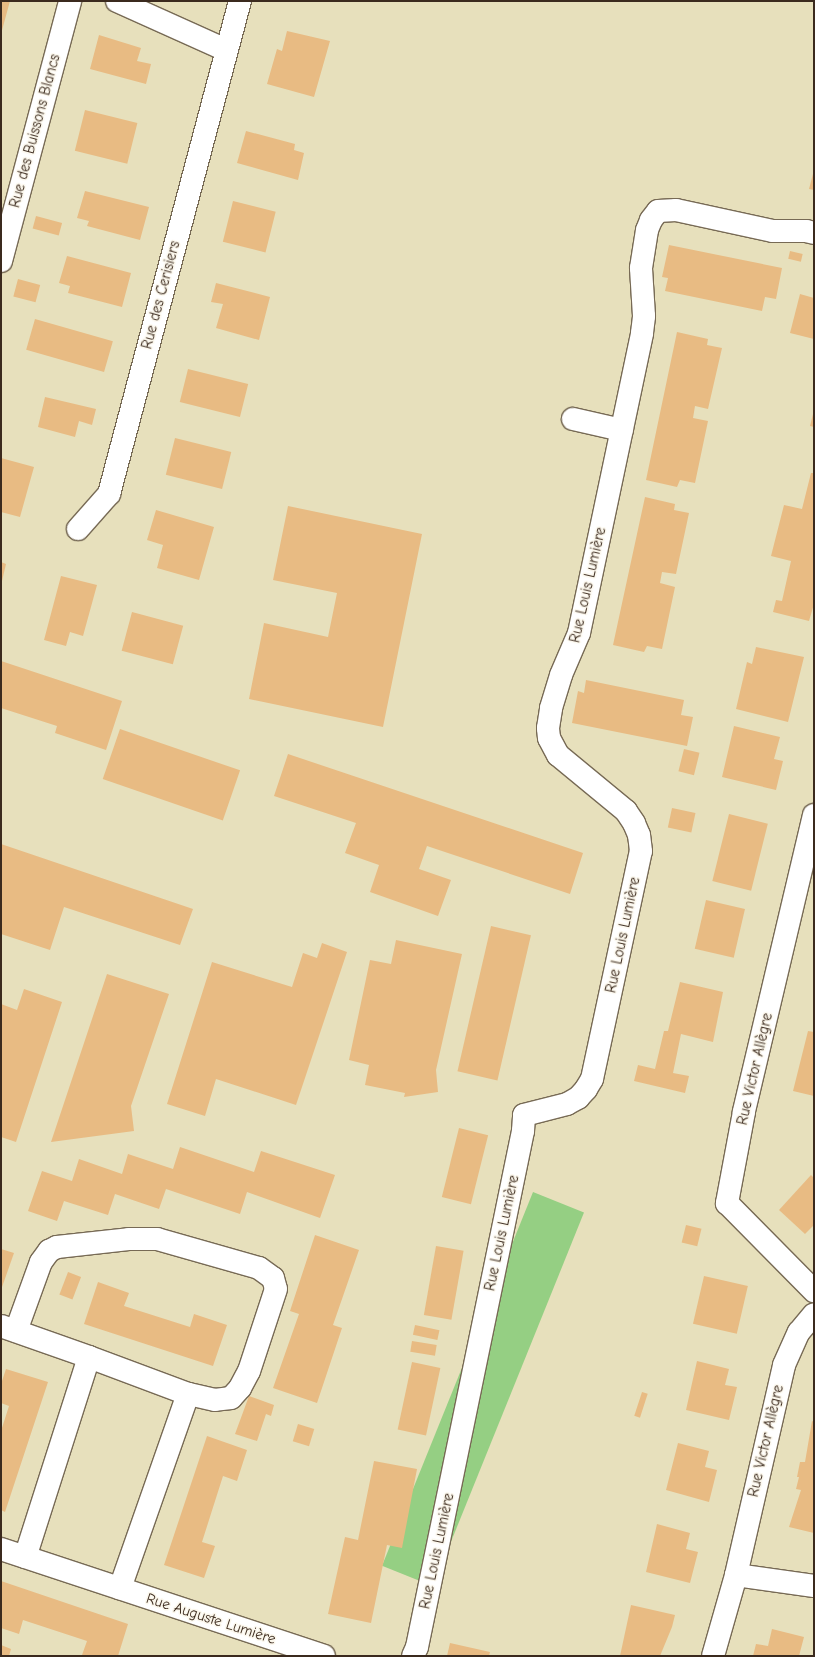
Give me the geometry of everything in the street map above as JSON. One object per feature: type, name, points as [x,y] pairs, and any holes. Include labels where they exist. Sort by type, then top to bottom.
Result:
[{"type":"street","name":"Rue des Buissons Blancs","points":[[1,261],[70,1]]},
{"type":"street","points":[[117,1],[226,50]]},
{"type":"street","name":"Rue des Cerisiers","points":[[78,529],[109,494],[240,1]]},
{"type":"street","name":"Rue Louis Lumière","points":[[413,1656],[417,1647],[522,1138],[524,1116],[567,1104],[578,1098],[592,1079],[641,851],[639,836],[634,823],[626,811],[558,755],[549,738],[548,728],[561,676],[579,633],[644,322],[641,268],[647,230],[651,220],[658,211],[676,210],[773,231],[806,231],[814,233]]},
{"type":"street","points":[[573,419],[622,430]]},
{"type":"street","name":"Rue Victor Allègre","points":[[814,815],[744,1112],[727,1203],[814,1291]]},
{"type":"street","points":[[157,1239],[259,1268],[273,1278],[276,1289],[249,1371],[240,1388],[231,1398],[215,1400],[188,1394],[89,1357],[9,1328],[40,1262],[49,1251],[57,1247],[121,1240],[157,1239]]},
{"type":"street","name":"Rue Victor Allègre","points":[[713,1656],[736,1575],[784,1365],[798,1332],[814,1314]]},
{"type":"street","points":[[24,1557],[89,1357]]},
{"type":"street","points":[[120,1588],[188,1394]]},
{"type":"street","name":"Rue Auguste Lumière","points":[[1,1549],[324,1656]]},
{"type":"street","points":[[736,1575],[814,1586]]},
{"type":"green space","points":[[533,1192],[584,1213],[433,1586],[382,1566]]},
{"type":"building","points":[[1,1],[10,1],[1,34]]},
{"type":"building","points":[[287,31],[330,41],[314,97],[267,84],[277,49],[282,51]]},
{"type":"building","points":[[99,35],[141,48],[137,61],[151,64],[146,84],[90,69]]},
{"type":"building","points":[[85,110],[137,123],[127,164],[75,151]]},
{"type":"building","points":[[246,131],[295,144],[294,150],[304,153],[298,180],[237,163]]},
{"type":"building","points":[[814,170],[814,190],[809,189]]},
{"type":"building","points":[[85,191],[149,207],[140,240],[87,226],[89,221],[77,218]]},
{"type":"building","points":[[233,201],[276,212],[266,252],[223,242]]},
{"type":"building","points":[[36,216],[62,223],[59,236],[33,229]]},
{"type":"building","points":[[669,245],[782,268],[776,299],[765,297],[762,311],[665,291],[668,278],[662,277]]},
{"type":"building","points":[[790,251],[803,254],[801,262],[788,259]]},
{"type":"building","points":[[67,256],[131,273],[122,307],[68,293],[70,286],[59,283]]},
{"type":"building","points":[[18,279],[40,285],[36,302],[13,296]]},
{"type":"building","points":[[216,283],[270,297],[259,340],[216,328],[223,304],[211,302]]},
{"type":"building","points":[[800,294],[814,298],[814,339],[790,333]]},
{"type":"building","points":[[35,319],[113,341],[104,372],[26,350]]},
{"type":"building","points":[[677,332],[708,339],[707,345],[722,348],[708,409],[695,406],[693,418],[708,421],[695,483],[680,480],[677,487],[646,480]]},
{"type":"building","points":[[188,369],[248,384],[240,417],[180,402]]},
{"type":"building","points":[[45,397],[96,409],[92,425],[79,421],[75,437],[38,427]]},
{"type":"building","points":[[814,410],[814,427],[810,426]]},
{"type":"building","points":[[175,438],[231,452],[222,489],[166,475]]},
{"type":"building","points":[[1,458],[34,467],[20,517],[1,512]]},
{"type":"building","points":[[811,473],[814,473],[814,604],[809,621],[773,612],[776,600],[782,601],[791,561],[771,556],[784,505],[802,509]]},
{"type":"building","points":[[645,497],[675,504],[674,510],[689,513],[676,574],[662,572],[660,583],[675,587],[662,649],[647,646],[644,652],[613,645]]},
{"type":"building","points":[[288,506],[422,534],[383,727],[249,699],[264,623],[328,637],[337,593],[273,580]]},
{"type":"building","points":[[156,510],[214,527],[199,580],[157,568],[163,545],[147,540]]},
{"type":"building","points":[[1,562],[6,564],[2,581],[1,581]]},
{"type":"building","points":[[61,576],[97,585],[83,636],[70,632],[66,646],[44,640]]},
{"type":"building","points":[[132,612],[183,626],[173,664],[122,651]]},
{"type":"building","points":[[756,647],[804,657],[788,722],[736,709],[747,662],[752,664]]},
{"type":"building","points":[[1,661],[122,701],[106,750],[55,733],[57,726],[1,708]]},
{"type":"building","points":[[586,680],[684,700],[681,715],[693,717],[687,746],[572,723],[578,691],[584,693]]},
{"type":"building","points":[[734,726],[780,737],[774,759],[783,761],[776,790],[722,777]]},
{"type":"building","points":[[120,729],[240,770],[223,820],[103,779]]},
{"type":"building","points":[[684,749],[700,753],[694,775],[678,771]]},
{"type":"building","points":[[288,754],[583,853],[570,894],[427,846],[419,869],[451,880],[438,916],[370,892],[379,865],[345,853],[356,823],[274,796]]},
{"type":"building","points":[[672,808],[695,813],[691,833],[668,828]]},
{"type":"building","points":[[729,814],[768,824],[751,891],[712,881]]},
{"type":"building","points":[[1,844],[193,909],[180,945],[64,907],[50,950],[1,934]]},
{"type":"building","points":[[706,900],[745,909],[734,958],[695,949]]},
{"type":"building","points":[[491,926],[531,935],[497,1080],[457,1071]]},
{"type":"building","points":[[396,940],[462,954],[436,1070],[438,1092],[404,1097],[405,1093],[365,1085],[369,1065],[349,1060],[370,960],[391,964]]},
{"type":"building","points":[[322,943],[347,952],[296,1105],[216,1079],[205,1116],[167,1104],[212,962],[292,987],[303,953],[317,958]]},
{"type":"building","points":[[107,974],[169,994],[131,1106],[134,1131],[51,1142]]},
{"type":"building","points":[[680,982],[723,992],[713,1042],[681,1034],[673,1073],[689,1076],[685,1093],[634,1081],[638,1065],[655,1069],[664,1031],[668,1031]]},
{"type":"building","points":[[24,989],[62,1002],[16,1142],[1,1137],[1,1004],[17,1010]]},
{"type":"building","points":[[808,1031],[814,1032],[814,1096],[793,1091]]},
{"type":"building","points":[[459,1128],[488,1135],[471,1204],[442,1197]]},
{"type":"building","points":[[180,1147],[254,1172],[261,1151],[335,1175],[320,1218],[247,1192],[240,1214],[166,1189],[159,1209],[115,1194],[108,1215],[64,1201],[57,1221],[28,1211],[42,1171],[72,1181],[79,1159],[122,1174],[128,1154],[173,1169]]},
{"type":"building","points":[[811,1175],[814,1178],[814,1225],[805,1234],[779,1210]]},
{"type":"building","points":[[686,1225],[702,1229],[697,1246],[682,1242]]},
{"type":"building","points":[[315,1235],[359,1250],[333,1325],[342,1328],[317,1403],[273,1388],[299,1314],[290,1311]]},
{"type":"building","points":[[436,1246],[464,1251],[451,1320],[424,1315]]},
{"type":"building","points":[[1,1249],[14,1253],[1,1290]]},
{"type":"building","points":[[68,1272],[81,1277],[72,1299],[59,1294]]},
{"type":"building","points":[[704,1276],[748,1286],[737,1334],[693,1324]]},
{"type":"building","points":[[98,1282],[129,1293],[124,1306],[190,1327],[194,1314],[227,1325],[213,1366],[84,1324]]},
{"type":"building","points":[[415,1325],[439,1330],[437,1340],[413,1335]]},
{"type":"building","points":[[412,1341],[437,1345],[435,1356],[410,1352]]},
{"type":"building","points":[[697,1361],[729,1369],[725,1385],[737,1387],[729,1420],[686,1410]]},
{"type":"building","points":[[412,1362],[440,1368],[426,1436],[398,1429]]},
{"type":"building","points":[[6,1369],[48,1382],[5,1512],[1,1510],[1,1431],[9,1406],[1,1403],[1,1384]]},
{"type":"building","points":[[642,1392],[648,1394],[640,1418],[634,1416]]},
{"type":"building","points":[[249,1396],[274,1405],[271,1416],[266,1414],[257,1441],[235,1434]]},
{"type":"building","points":[[812,1421],[814,1422],[814,1533],[789,1527],[801,1490],[796,1489],[799,1477],[797,1477],[800,1462],[805,1462]]},
{"type":"building","points":[[298,1424],[314,1429],[309,1446],[293,1441]]},
{"type":"building","points":[[207,1436],[247,1450],[237,1481],[223,1476],[202,1542],[215,1546],[204,1578],[164,1565]]},
{"type":"building","points":[[678,1443],[709,1451],[705,1467],[717,1470],[709,1502],[666,1490]]},
{"type":"building","points":[[374,1461],[417,1469],[402,1548],[387,1545],[371,1623],[328,1614],[345,1537],[358,1540]]},
{"type":"building","points":[[657,1524],[690,1533],[686,1549],[698,1552],[690,1583],[646,1572]]},
{"type":"building","points":[[1,1581],[128,1624],[118,1656],[82,1655],[87,1641],[23,1620],[19,1634],[1,1628]]},
{"type":"building","points":[[631,1605],[675,1615],[672,1627],[660,1656],[620,1656]]},
{"type":"building","points":[[772,1629],[804,1637],[799,1656],[753,1656],[756,1644],[768,1646]]},
{"type":"building","points":[[450,1643],[490,1652],[489,1656],[447,1656]]},
{"type":"building","points":[[1,1645],[11,1649],[9,1656],[1,1656]]}]
